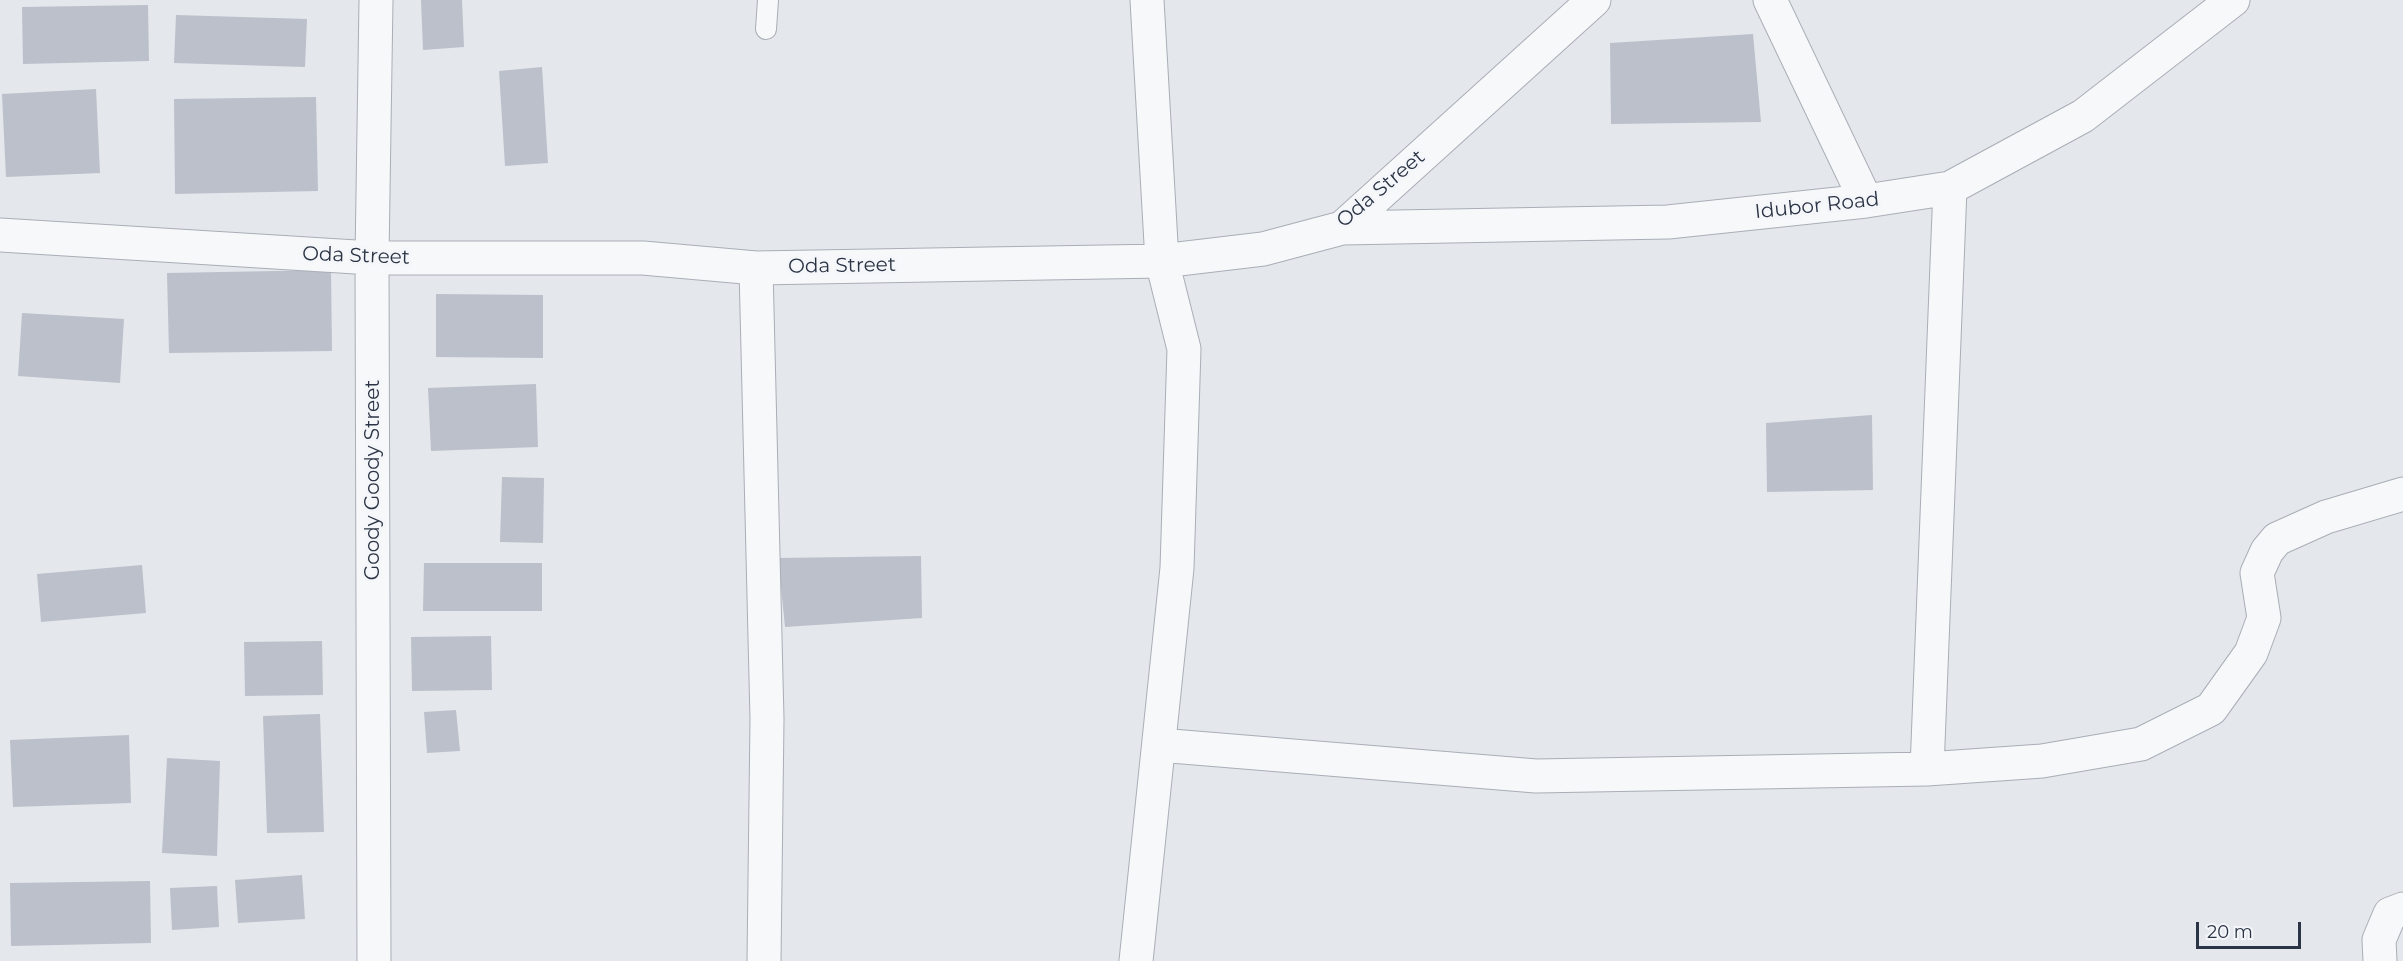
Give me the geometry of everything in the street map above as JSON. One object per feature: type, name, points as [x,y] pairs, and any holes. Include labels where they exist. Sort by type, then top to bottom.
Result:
[{"type":"street","name":"Goody Goody Street","points":[[374,961],[372,258],[376,0]]},
{"type":"street","points":[[1136,961],[1177,568],[1184,349],[1162,261],[1148,0]]},
{"type":"street","name":"Oda Street","points":[[0,235],[372,258],[643,258],[756,268],[1162,261],[1263,249],[1342,228],[1594,0]]},
{"type":"street","points":[[1770,0],[1866,201]]},
{"type":"street","name":"Idubor Road","points":[[1342,228],[1668,222],[1866,201],[1950,188],[2082,116],[2233,0]]},
{"type":"street","points":[[1927,769],[1950,188]]},
{"type":"street","points":[[756,268],[767,719],[764,961]]},
{"type":"street","points":[[1159,745],[1536,776],[1927,769],[2042,761],[2141,744],[2211,709],[2251,653],[2264,618],[2257,573],[2266,551],[2277,539],[2325,517],[2403,494]]},
{"type":"street","points":[[2380,961],[2379,940],[2390,914],[2403,909]]},
{"type":"lane","points":[[766,29],[768,0]]},
{"type":"building","points":[[421,0],[462,0],[464,47],[423,50]]},
{"type":"building","points":[[148,5],[149,61],[23,64],[22,7]]},
{"type":"building","points":[[176,15],[307,19],[305,67],[174,63]]},
{"type":"building","points":[[1753,34],[1761,122],[1611,124],[1610,43]]},
{"type":"building","points":[[542,67],[548,163],[505,166],[499,71]]},
{"type":"building","points":[[96,89],[100,173],[6,177],[2,94]]},
{"type":"building","points":[[316,97],[318,191],[175,194],[174,99]]},
{"type":"building","points":[[331,270],[332,351],[169,353],[167,273]]},
{"type":"building","points":[[436,294],[543,295],[543,358],[436,357]]},
{"type":"building","points":[[22,313],[124,319],[120,383],[18,376]]},
{"type":"building","points":[[536,384],[538,447],[431,451],[428,388]]},
{"type":"building","points":[[1872,415],[1873,490],[1767,492],[1766,423]]},
{"type":"building","points":[[502,477],[544,478],[543,543],[500,542]]},
{"type":"building","points":[[921,556],[922,618],[785,627],[778,558]]},
{"type":"building","points":[[424,563],[542,563],[542,611],[423,611]]},
{"type":"building","points":[[142,565],[146,613],[41,622],[37,574]]},
{"type":"building","points":[[491,636],[492,690],[412,691],[411,637]]},
{"type":"building","points":[[322,641],[323,695],[245,696],[244,642]]},
{"type":"building","points":[[456,710],[460,751],[427,753],[424,712]]},
{"type":"building","points":[[320,714],[324,832],[267,833],[263,716]]},
{"type":"building","points":[[129,735],[131,803],[13,807],[10,740]]},
{"type":"building","points":[[167,758],[220,761],[217,856],[162,853]]},
{"type":"building","points":[[302,875],[305,919],[238,923],[235,880]]},
{"type":"building","points":[[150,881],[151,943],[11,946],[10,883]]},
{"type":"building","points":[[217,886],[219,927],[172,930],[170,888]]}]
